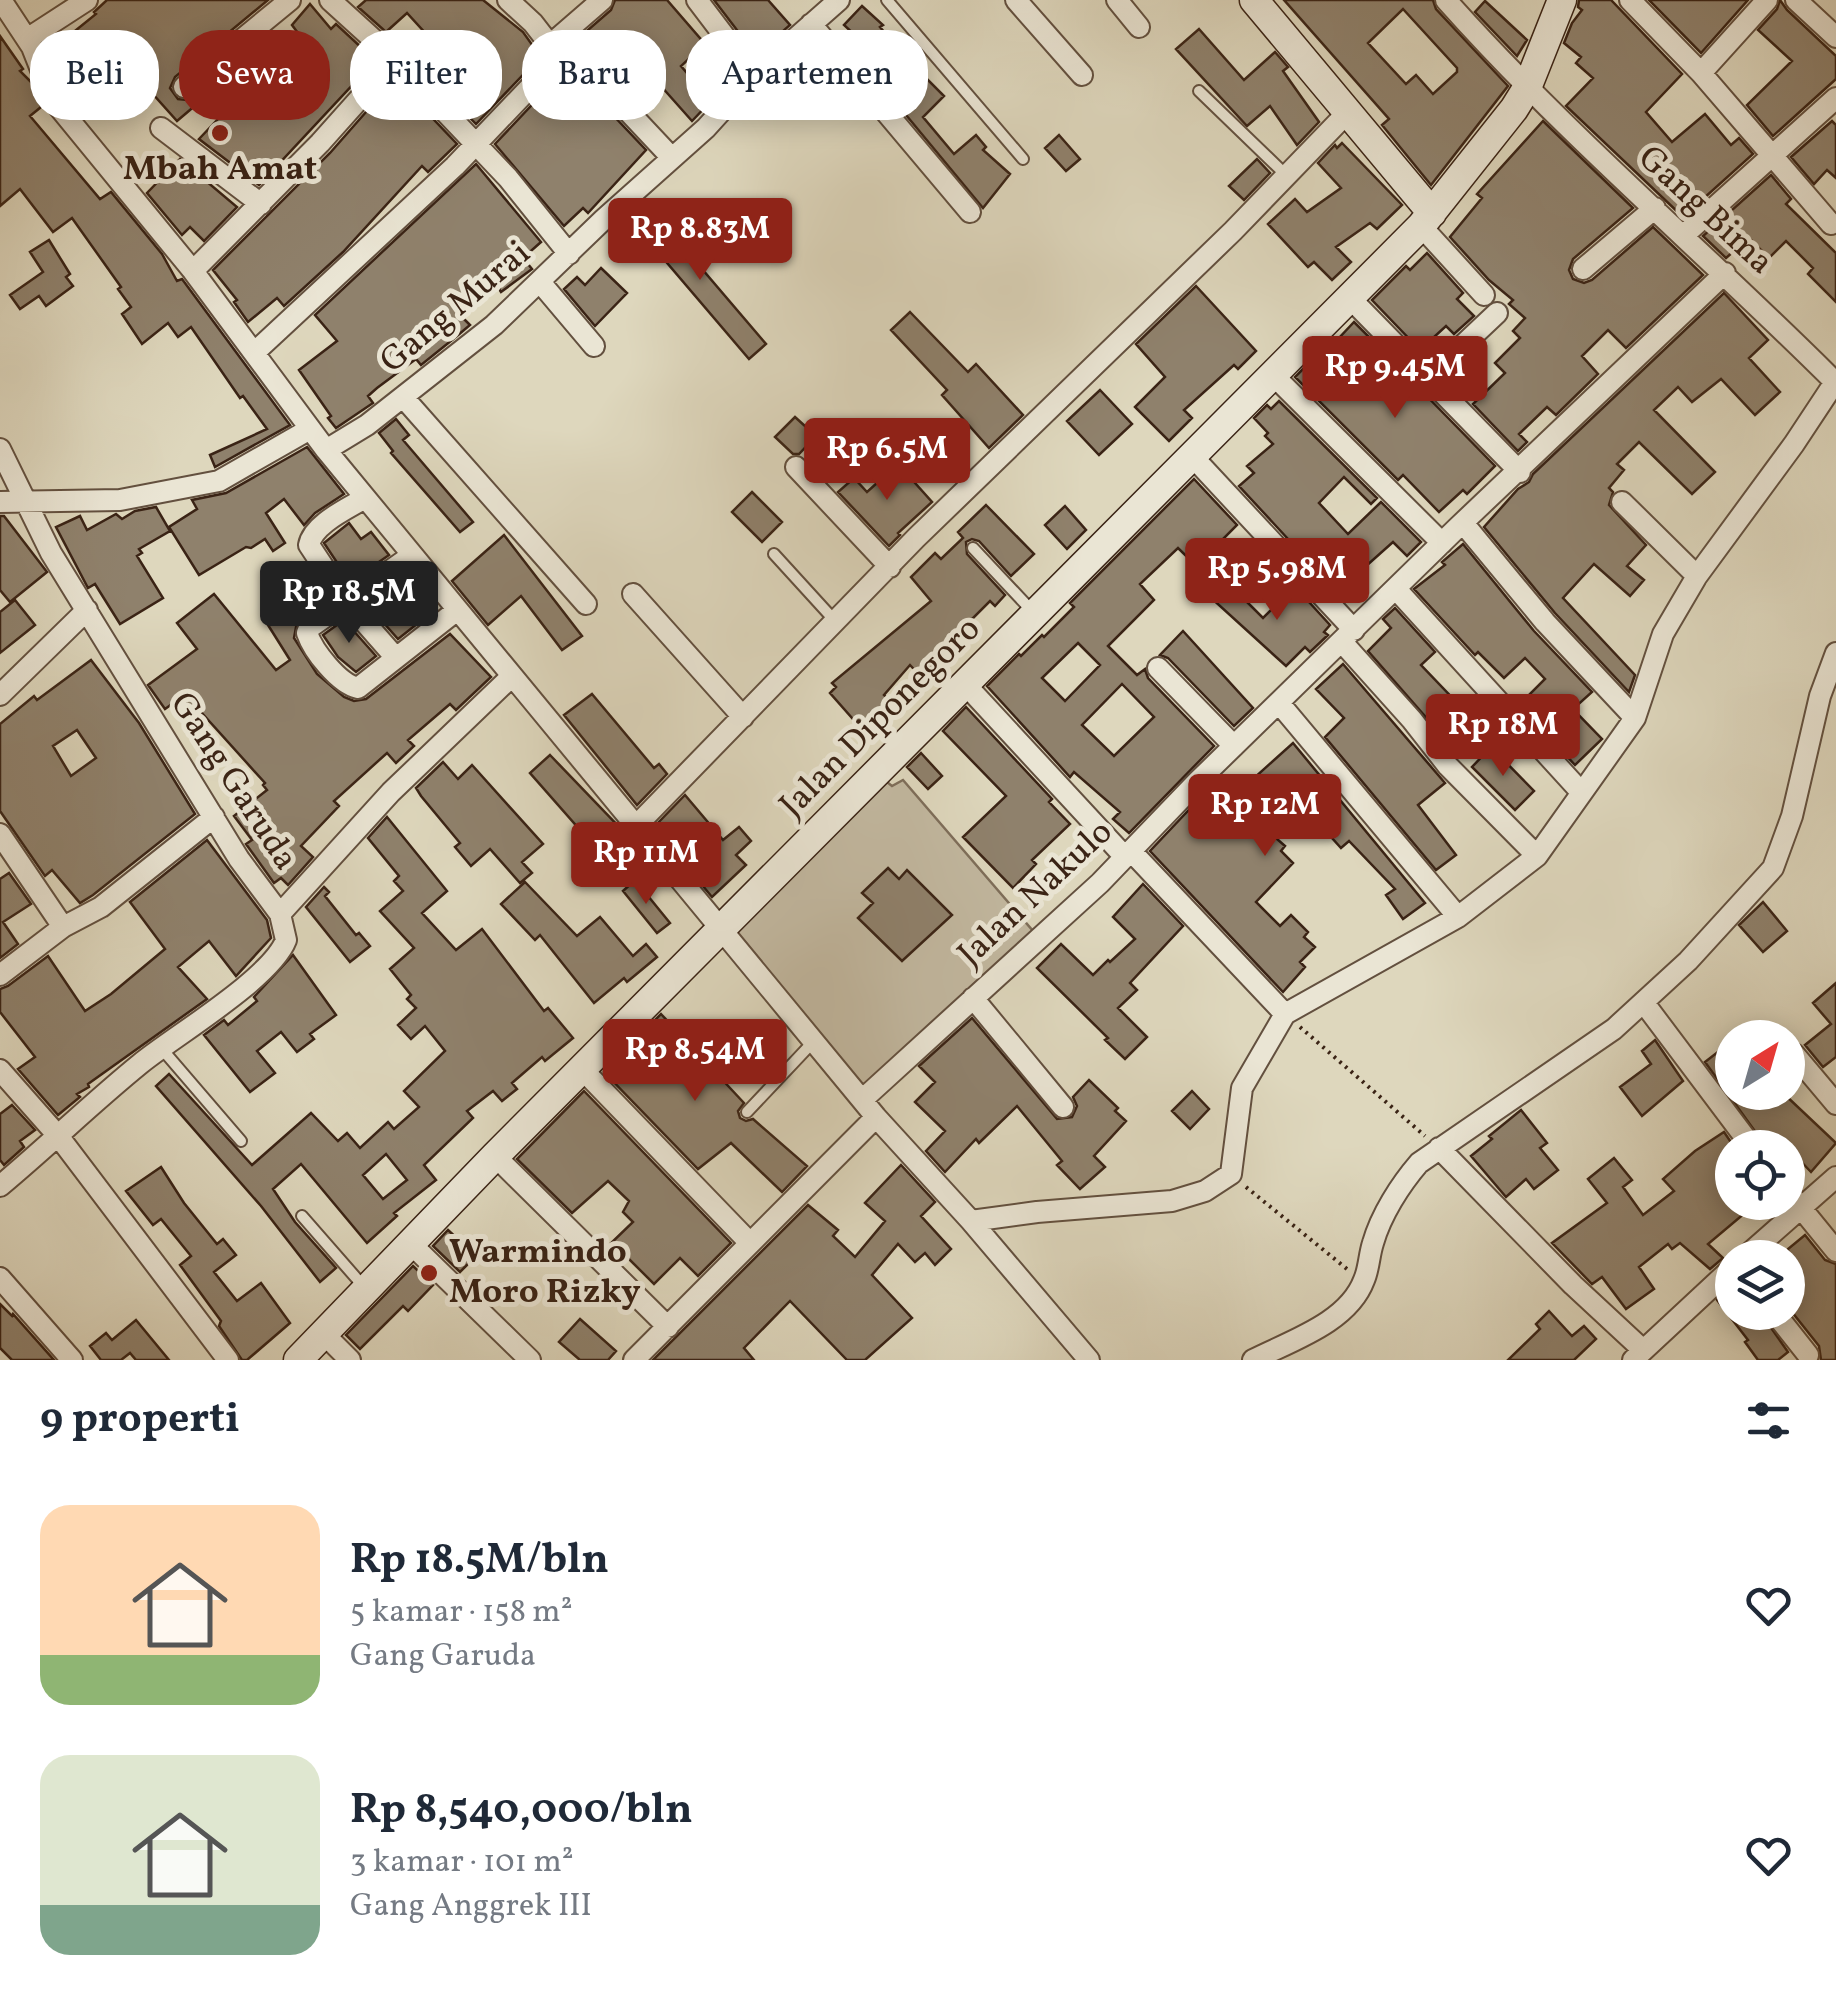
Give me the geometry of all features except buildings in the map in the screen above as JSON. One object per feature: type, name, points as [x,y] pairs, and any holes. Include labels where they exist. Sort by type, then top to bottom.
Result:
[{"type":"street","points":[[1,0],[27,39],[53,100],[194,271],[326,450],[876,1117],[1088,1360]]},
{"type":"street","points":[[27,39],[87,0]]},
{"type":"street","points":[[254,30],[290,0]]},
{"type":"street","points":[[508,0],[538,30]]},
{"type":"street","points":[[574,30],[602,0]]},
{"type":"street","points":[[697,0],[720,30]]},
{"type":"street","name":"Gang Murai","points":[[804,30],[838,0]]},
{"type":"street","points":[[1016,0],[1082,75]]},
{"type":"street","points":[[1117,0],[1139,26]]},
{"type":"street","points":[[1254,0],[1348,112],[1484,295]]},
{"type":"street","name":"Gang Bima","points":[[1446,0],[1527,88],[1726,273],[1836,382]]},
{"type":"street","name":"Jalan Diponegoro","points":[[298,1360],[495,1156],[1426,220],[1475,162],[1527,88],[1562,0]]},
{"type":"street","points":[[1630,0],[1700,73],[1831,224]]},
{"type":"street","points":[[1700,73],[1766,0]]},
{"type":"street","points":[[1796,0],[1836,37]]},
{"type":"street","points":[[344,4],[368,30]]},
{"type":"street","points":[[811,24],[816,30]]},
{"type":"street","points":[[255,352],[455,166],[522,88]]},
{"type":"street","points":[[194,271],[350,108]]},
{"type":"street","points":[[1684,235],[1772,156],[1832,109]]},
{"type":"street","points":[[636,826],[890,567],[1348,112]]},
{"type":"street","points":[[451,120],[508,178],[569,254]]},
{"type":"street","points":[[636,120],[672,158]]},
{"type":"street","name":"Gang Murai","points":[[326,450],[403,397],[494,325],[713,120]]},
{"type":"street","points":[[891,120],[970,212]]},
{"type":"street","points":[[161,128],[261,204]]},
{"type":"street","points":[[1584,269],[1655,208]]},
{"type":"street","name":"Jalan Nakulo","points":[[862,1100],[1128,854],[1442,543],[1726,273]]},
{"type":"street","points":[[540,282],[594,346]]},
{"type":"street","points":[[1348,296],[1520,472]]},
{"type":"street","points":[[1428,378],[1497,312]]},
{"type":"street","points":[[1272,374],[1442,543]]},
{"type":"street","points":[[971,1222],[1037,1212],[1172,1201],[1205,1191],[1231,1174],[1242,1088],[1285,1014],[1458,917],[1538,856],[1635,718],[1662,634],[1697,576],[1836,382]]},
{"type":"street","points":[[403,397],[586,604]]},
{"type":"street","points":[[0,502],[120,500],[220,481],[310,429]]},
{"type":"street","name":"Gang Garuda","points":[[0,449],[51,553],[239,859],[280,914],[391,792],[511,677]]},
{"type":"street","points":[[1192,456],[1348,636],[1448,766],[1538,856]]},
{"type":"street","points":[[796,467],[890,567]]},
{"type":"street","points":[[365,498],[330,520],[308,541],[346,601],[396,658]]},
{"type":"street","points":[[1622,502],[1697,576]]},
{"type":"street","points":[[1463,523],[1545,622],[1635,718]]},
{"type":"street","points":[[412,556],[306,633],[310,642],[347,685],[363,686],[456,611]]},
{"type":"street","points":[[1396,589],[1581,792]]},
{"type":"street","points":[[633,594],[743,717]]},
{"type":"street","points":[[0,695],[87,610]]},
{"type":"street","points":[[1254,1360],[1324,1325],[1346,1306],[1364,1283],[1374,1238],[1403,1182],[1419,1163],[1532,1087],[1644,1004],[1688,962],[1773,868],[1792,816],[1820,696],[1836,653]]},
{"type":"street","points":[[1158,668],[1234,746]]},
{"type":"street","points":[[966,684],[1285,1014]]},
{"type":"street","points":[[1279,703],[1458,917]]},
{"type":"street","points":[[0,976],[63,927],[101,908],[214,817]]},
{"type":"street","points":[[3,846],[63,927]]},
{"type":"street","points":[[0,1186],[142,1062],[213,1013],[271,961],[286,940],[280,914]]},
{"type":"street","points":[[973,998],[1063,1106]]},
{"type":"street","points":[[1644,1004],[1740,1130]]},
{"type":"street","points":[[1805,1067],[1836,1104]]},
{"type":"street","points":[[0,1070],[58,1137],[228,1360]]},
{"type":"street","points":[[582,1070],[750,1243]]},
{"type":"street","points":[[634,1360],[876,1117]]},
{"type":"street","points":[[1438,1148],[1638,1355],[1715,1284]]},
{"type":"street","points":[[495,1156],[668,1327]]},
{"type":"street","points":[[1805,1194],[1836,1177]]},
{"type":"street","points":[[1805,1213],[1836,1251]]},
{"type":"street","points":[[1760,1240],[1777,1220]]},
{"type":"street","points":[[410,1243],[530,1360]]},
{"type":"street","points":[[0,1278],[72,1360]]},
{"type":"street","points":[[1788,1330],[1808,1355]]},
{"type":"street","points":[[322,1332],[350,1360]]},
{"type":"lane","points":[[887,0],[1023,159]]},
{"type":"lane","points":[[1198,91],[1286,176]]},
{"type":"lane","points":[[972,548],[1036,615]]},
{"type":"lane","points":[[774,554],[836,622]]},
{"type":"lane","points":[[747,1112],[814,1041]]},
{"type":"lane","points":[[162,1049],[241,1141]]},
{"type":"lane","points":[[302,1216],[365,1288]]},
{"type":"path","points":[[1285,1014],[1438,1148]]},
{"type":"path","points":[[1231,1174],[1364,1283]]},
{"type":"shaded area","points":[[882,778],[892,786],[903,780],[1033,931],[863,1089],[731,930]]},
{"type":"place","name":"Mbah Amat","points":[[220,133]]},
{"type":"place","name":"Warmindo Moro Rizky","points":[[429,1273]]}]
